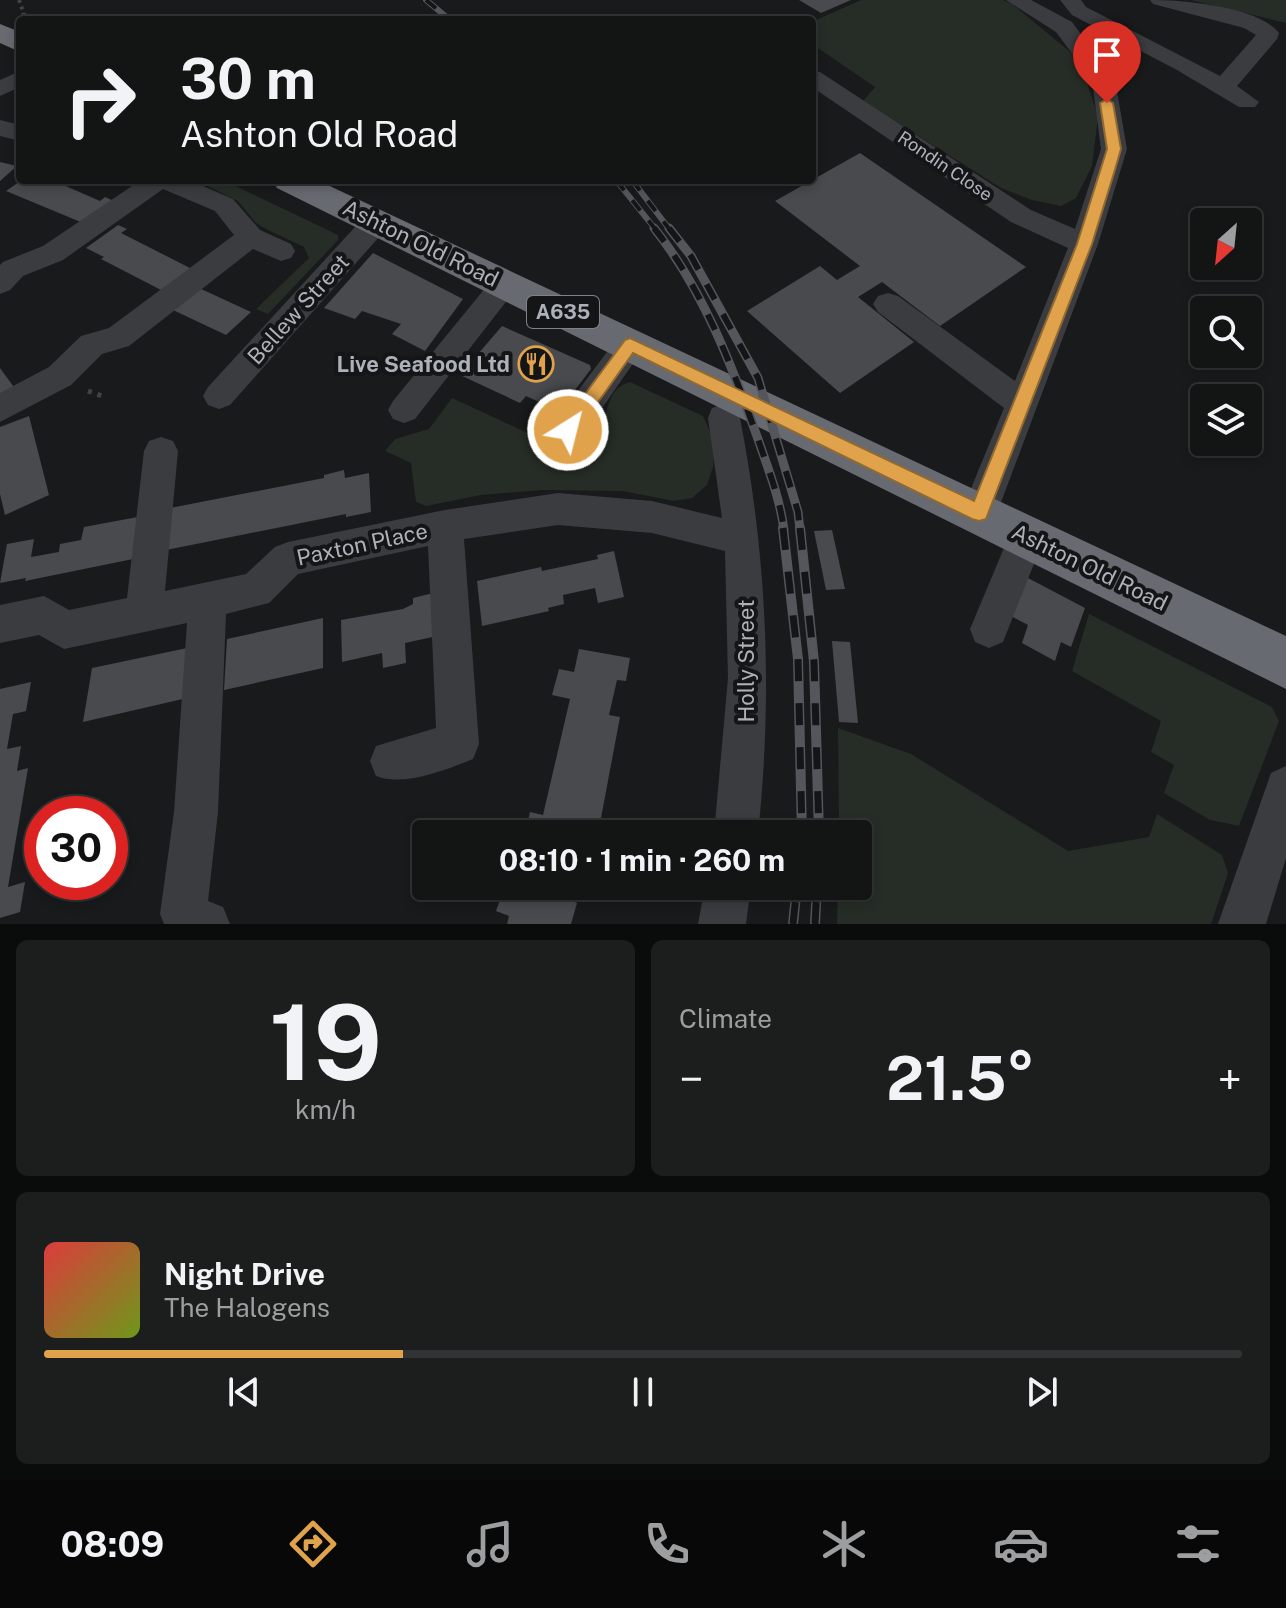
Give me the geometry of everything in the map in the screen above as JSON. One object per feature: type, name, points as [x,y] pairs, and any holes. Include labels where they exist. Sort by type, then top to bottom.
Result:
[{"type":"highway","points":[[0,32],[11,67]]},
{"type":"highway","name":"Ashton Old Road","points":[[298,184],[1286,663]]},
{"type":"street","points":[[979,513],[1084,244],[1114,149],[1103,80],[1064,27],[1016,0]]},
{"type":"street","points":[[1070,0],[1079,11],[1224,86],[1247,102]]},
{"type":"street","points":[[1160,0],[1266,29],[1268,36],[1224,86]]},
{"type":"street","name":"Rondin Close","points":[[816,80],[1021,216],[1084,244]]},
{"type":"street","points":[[0,283],[13,269],[53,253],[156,184]]},
{"type":"street","points":[[172,184],[224,205],[250,237],[281,251]]},
{"type":"street","name":"Bellew Street","points":[[219,396],[377,221]]},
{"type":"street","points":[[0,409],[60,376],[92,344],[118,338],[250,237]]},
{"type":"street","points":[[404,410],[505,283]]},
{"type":"street","points":[[888,304],[1022,404]]},
{"type":"street","points":[[568,430],[630,344]]},
{"type":"street","name":"Holly Street","points":[[724,418],[737,487],[750,642],[745,768],[738,820]]},
{"type":"street","points":[[144,613],[161,451]]},
{"type":"street","name":"Paxton Place","points":[[0,624],[44,615],[64,630],[256,590],[288,559],[445,526],[558,509],[652,517],[742,539]]},
{"type":"street","points":[[391,761],[458,744],[445,526]]},
{"type":"street","points":[[989,629],[1027,536]]},
{"type":"street","points":[[206,924],[183,914],[196,812],[208,600]]},
{"type":"street","points":[[1242,924],[1286,788]]},
{"type":"street","points":[[722,924],[726,900]]},
{"type":"shaded area","points":[[861,0],[1003,0],[1012,4],[1074,55],[1086,79],[1098,117],[1092,166],[1076,198],[1061,206],[1032,200],[1001,188],[863,101],[875,87],[816,47],[816,20]]},
{"type":"shaded area","points":[[1191,0],[1286,0],[1286,23]]},
{"type":"shaded area","points":[[203,184],[231,184],[338,235],[338,240],[268,314],[256,309],[309,258],[304,247],[256,223],[238,201]]},
{"type":"shaded area","points":[[630,382],[703,416],[715,443],[713,467],[707,485],[692,498],[674,501],[623,491],[542,490],[481,495],[426,506],[416,502],[411,463],[385,451],[395,439],[429,429],[452,398],[567,451],[586,451],[599,436],[608,404],[616,390]]},
{"type":"shaded area","points":[[1089,614],[1272,707],[1279,721],[1239,826],[1210,820],[1164,793],[1174,765],[1151,752],[1161,721],[1072,671]]},
{"type":"shaded area","points":[[838,728],[911,754],[1068,851],[1149,837],[1157,814],[1222,855],[1228,873],[1211,924],[837,924],[838,900],[872,900],[872,820],[839,820]]},
{"type":"building","points":[[799,0],[851,0],[821,13]]},
{"type":"building","points":[[860,153],[1026,267],[940,326],[882,282],[858,297],[914,342],[840,393],[747,311],[820,266],[837,280],[860,266],[775,201],[805,184],[816,184],[816,178]]},
{"type":"building","points":[[0,162],[16,166],[16,167],[0,181]]},
{"type":"building","points":[[16,184],[61,184],[100,201],[105,197],[114,201],[83,223],[6,191]]},
{"type":"building","points":[[118,225],[127,229],[121,233],[192,269],[163,291],[86,248]]},
{"type":"building","points":[[373,253],[463,299],[425,351],[392,334],[401,324],[362,311],[355,319],[324,308]]},
{"type":"building","points":[[199,288],[251,312],[226,335],[173,310]]},
{"type":"building","points":[[502,326],[590,365],[591,369],[559,411],[526,396],[520,403],[460,375]]},
{"type":"building","points":[[0,368],[16,390],[0,399]]},
{"type":"building","points":[[29,416],[49,495],[5,515],[0,494],[0,427]]},
{"type":"building","points":[[344,470],[345,478],[369,473],[371,512],[346,517],[346,514],[166,550],[170,508],[324,478],[324,475]]},
{"type":"building","points":[[143,516],[138,558],[25,581],[26,578],[0,583],[7,544],[34,539],[31,557],[59,552],[60,544],[81,540],[84,527]]},
{"type":"building","points":[[832,530],[845,589],[826,590],[814,531]]},
{"type":"building","points":[[614,551],[624,597],[598,603],[595,588],[563,595],[564,604],[548,608],[549,611],[482,626],[477,581],[598,559],[597,555]]},
{"type":"building","points":[[1026,577],[1085,608],[1071,647],[1061,642],[1055,661],[1022,643],[1028,625],[1011,616]]},
{"type":"building","points":[[433,593],[437,636],[405,643],[406,663],[383,668],[382,653],[342,662],[341,620],[403,609],[413,604],[413,598]]},
{"type":"building","points":[[323,618],[323,668],[224,690],[227,639]]},
{"type":"building","points":[[832,641],[850,642],[858,723],[839,722]]},
{"type":"building","points":[[192,647],[187,698],[83,722],[92,668]]},
{"type":"building","points":[[579,649],[630,658],[626,681],[617,680],[609,715],[620,717],[601,820],[528,820],[530,812],[543,815],[570,699],[552,695],[559,669],[574,672]]},
{"type":"building","points":[[31,682],[26,711],[13,714],[7,749],[21,746],[17,771],[28,768],[8,887],[24,882],[24,888],[20,912],[0,918],[0,689]]},
{"type":"building","points":[[500,900],[569,900],[577,903],[571,924],[507,924],[509,916],[496,911]]},
{"type":"railway","points":[[426,0],[445,16]]},
{"type":"railway","points":[[619,184],[656,230]]},
{"type":"railway","points":[[635,184],[670,230]]},
{"type":"railway","points":[[654,228],[687,277],[715,330],[770,474],[784,530]]},
{"type":"railway","points":[[669,228],[691,256],[758,378],[798,512],[800,530]]},
{"type":"railway","points":[[783,528],[798,659],[802,820]]},
{"type":"railway","points":[[800,528],[814,662],[819,820]]},
{"type":"railway","points":[[793,924],[796,900]]},
{"type":"railway","points":[[815,924],[816,900]]},
{"type":"place","name":"Live Seafood Ltd","points":[[536,364]]},
{"type":"route","points":[[568,430],[630,344],[979,513],[1084,244],[1107,173],[1114,149],[1107,103]]}]
